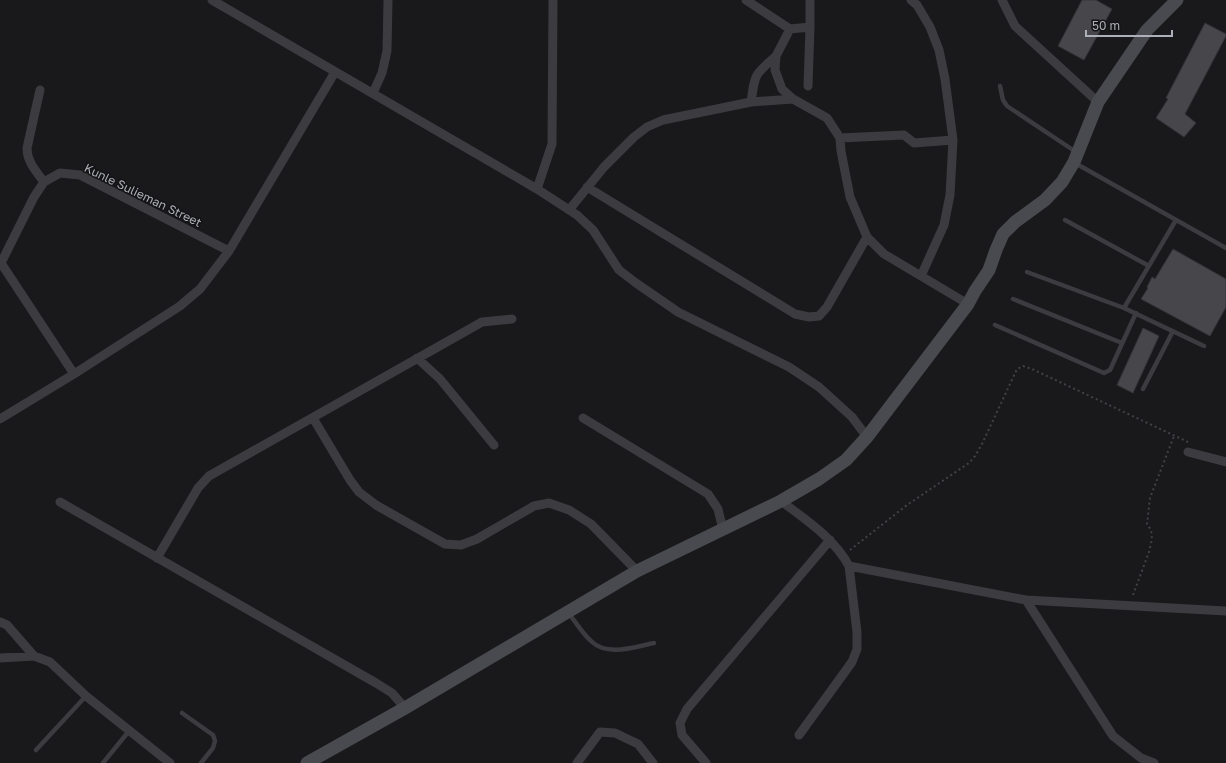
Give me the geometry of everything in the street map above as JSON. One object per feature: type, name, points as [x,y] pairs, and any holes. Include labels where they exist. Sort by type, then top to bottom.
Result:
[{"type":"street","points":[[212,0],[537,189],[577,215],[592,230],[619,270],[678,312],[789,367],[819,387],[852,417],[867,437]]},
{"type":"street","points":[[373,93],[382,72],[387,51],[388,0]]},
{"type":"street","points":[[537,189],[552,144],[553,0]]},
{"type":"street","points":[[746,0],[790,29],[810,27]]},
{"type":"street","points":[[808,86],[810,0]]},
{"type":"street","points":[[911,0],[917,5],[930,27],[939,50],[945,79],[953,140],[950,195],[944,225],[921,276]]},
{"type":"street","points":[[1002,0],[1015,26],[1098,102]]},
{"type":"street","points":[[307,763],[405,708],[637,571],[781,501],[819,480],[846,460],[867,437],[968,304],[989,270],[1003,234],[1045,200],[1062,182],[1076,158],[1098,102],[1147,30],[1177,0]]},
{"type":"street","points":[[790,29],[776,56],[774,70],[782,89],[793,99],[827,118],[840,138],[850,197],[866,237],[884,254],[968,304]]},
{"type":"street","points":[[751,102],[754,78],[760,70],[776,56]]},
{"type":"street","points":[[0,419],[74,374],[180,306],[200,289],[229,251],[335,72]]},
{"type":"street","points":[[40,90],[27,148],[27,155],[30,164],[44,182],[34,197],[1,264],[74,374]]},
{"type":"street","points":[[569,210],[604,167],[634,137],[663,120],[751,102],[793,99]]},
{"type":"street","points":[[840,138],[904,135],[914,144],[953,140]]},
{"type":"street","name":"Kunle Sulieman Street","points":[[44,182],[60,174],[80,175],[229,251]]},
{"type":"street","points":[[587,187],[795,314],[819,316],[827,307],[866,237]]},
{"type":"street","points":[[157,558],[198,488],[209,476],[482,322],[512,319]]},
{"type":"street","points":[[417,358],[440,379],[494,445]]},
{"type":"street","points":[[313,418],[350,480],[359,492],[376,505],[445,544],[460,545],[477,539],[534,506],[548,503],[569,510],[591,524],[637,571]]},
{"type":"street","points":[[583,418],[708,494],[718,509],[722,530]]},
{"type":"street","points":[[1188,452],[1226,462]]},
{"type":"street","points":[[781,501],[830,540],[843,555],[849,566],[857,632],[857,649],[852,662],[799,735]]},
{"type":"street","points":[[60,502],[376,683],[392,693],[405,708]]},
{"type":"street","points":[[706,763],[682,735],[680,723],[687,709],[830,540]]},
{"type":"street","points":[[849,566],[1026,600],[1226,611]]},
{"type":"street","points":[[1026,600],[1113,736],[1141,758],[1154,763]]},
{"type":"street","points":[[0,622],[7,625],[34,656]]},
{"type":"street","points":[[0,658],[34,656],[50,662],[86,696],[170,763]]},
{"type":"street","points":[[576,763],[600,732],[615,733],[638,744],[653,763]]},
{"type":"lane","points":[[1000,86],[1003,100],[1007,106],[1076,158],[1176,220],[1226,248]]},
{"type":"lane","points":[[1065,220],[1149,266]]},
{"type":"lane","points":[[1124,308],[1176,220]]},
{"type":"lane","points":[[1027,272],[1124,308],[1204,346]]},
{"type":"lane","points":[[1013,300],[1122,343]]},
{"type":"lane","points":[[995,325],[1104,373],[1110,370],[1136,314]]},
{"type":"lane","points":[[1143,389],[1172,331]]},
{"type":"lane","points":[[568,612],[590,640],[604,649],[615,650],[654,643]]},
{"type":"lane","points":[[36,750],[86,696]]},
{"type":"lane","points":[[182,713],[213,735],[215,741],[213,748],[201,763]]},
{"type":"lane","points":[[102,763],[129,731]]},
{"type":"path","points":[[843,555],[907,504],[969,464],[982,444],[1017,369],[1023,366],[1188,442]]},
{"type":"path","points":[[1129,605],[1152,540],[1151,530],[1147,524],[1150,498],[1174,436]]},
{"type":"building","points":[[1082,0],[1096,0],[1112,9],[1084,60],[1058,46]]},
{"type":"building","points":[[1205,23],[1226,34],[1226,36],[1185,114],[1196,123],[1184,137],[1156,118],[1168,99],[1166,98]]},
{"type":"building","points":[[1173,249],[1226,279],[1226,307],[1210,336],[1141,299],[1148,288],[1147,287],[1152,277],[1155,279]]},
{"type":"building","points":[[1143,328],[1159,336],[1133,393],[1117,385]]}]
